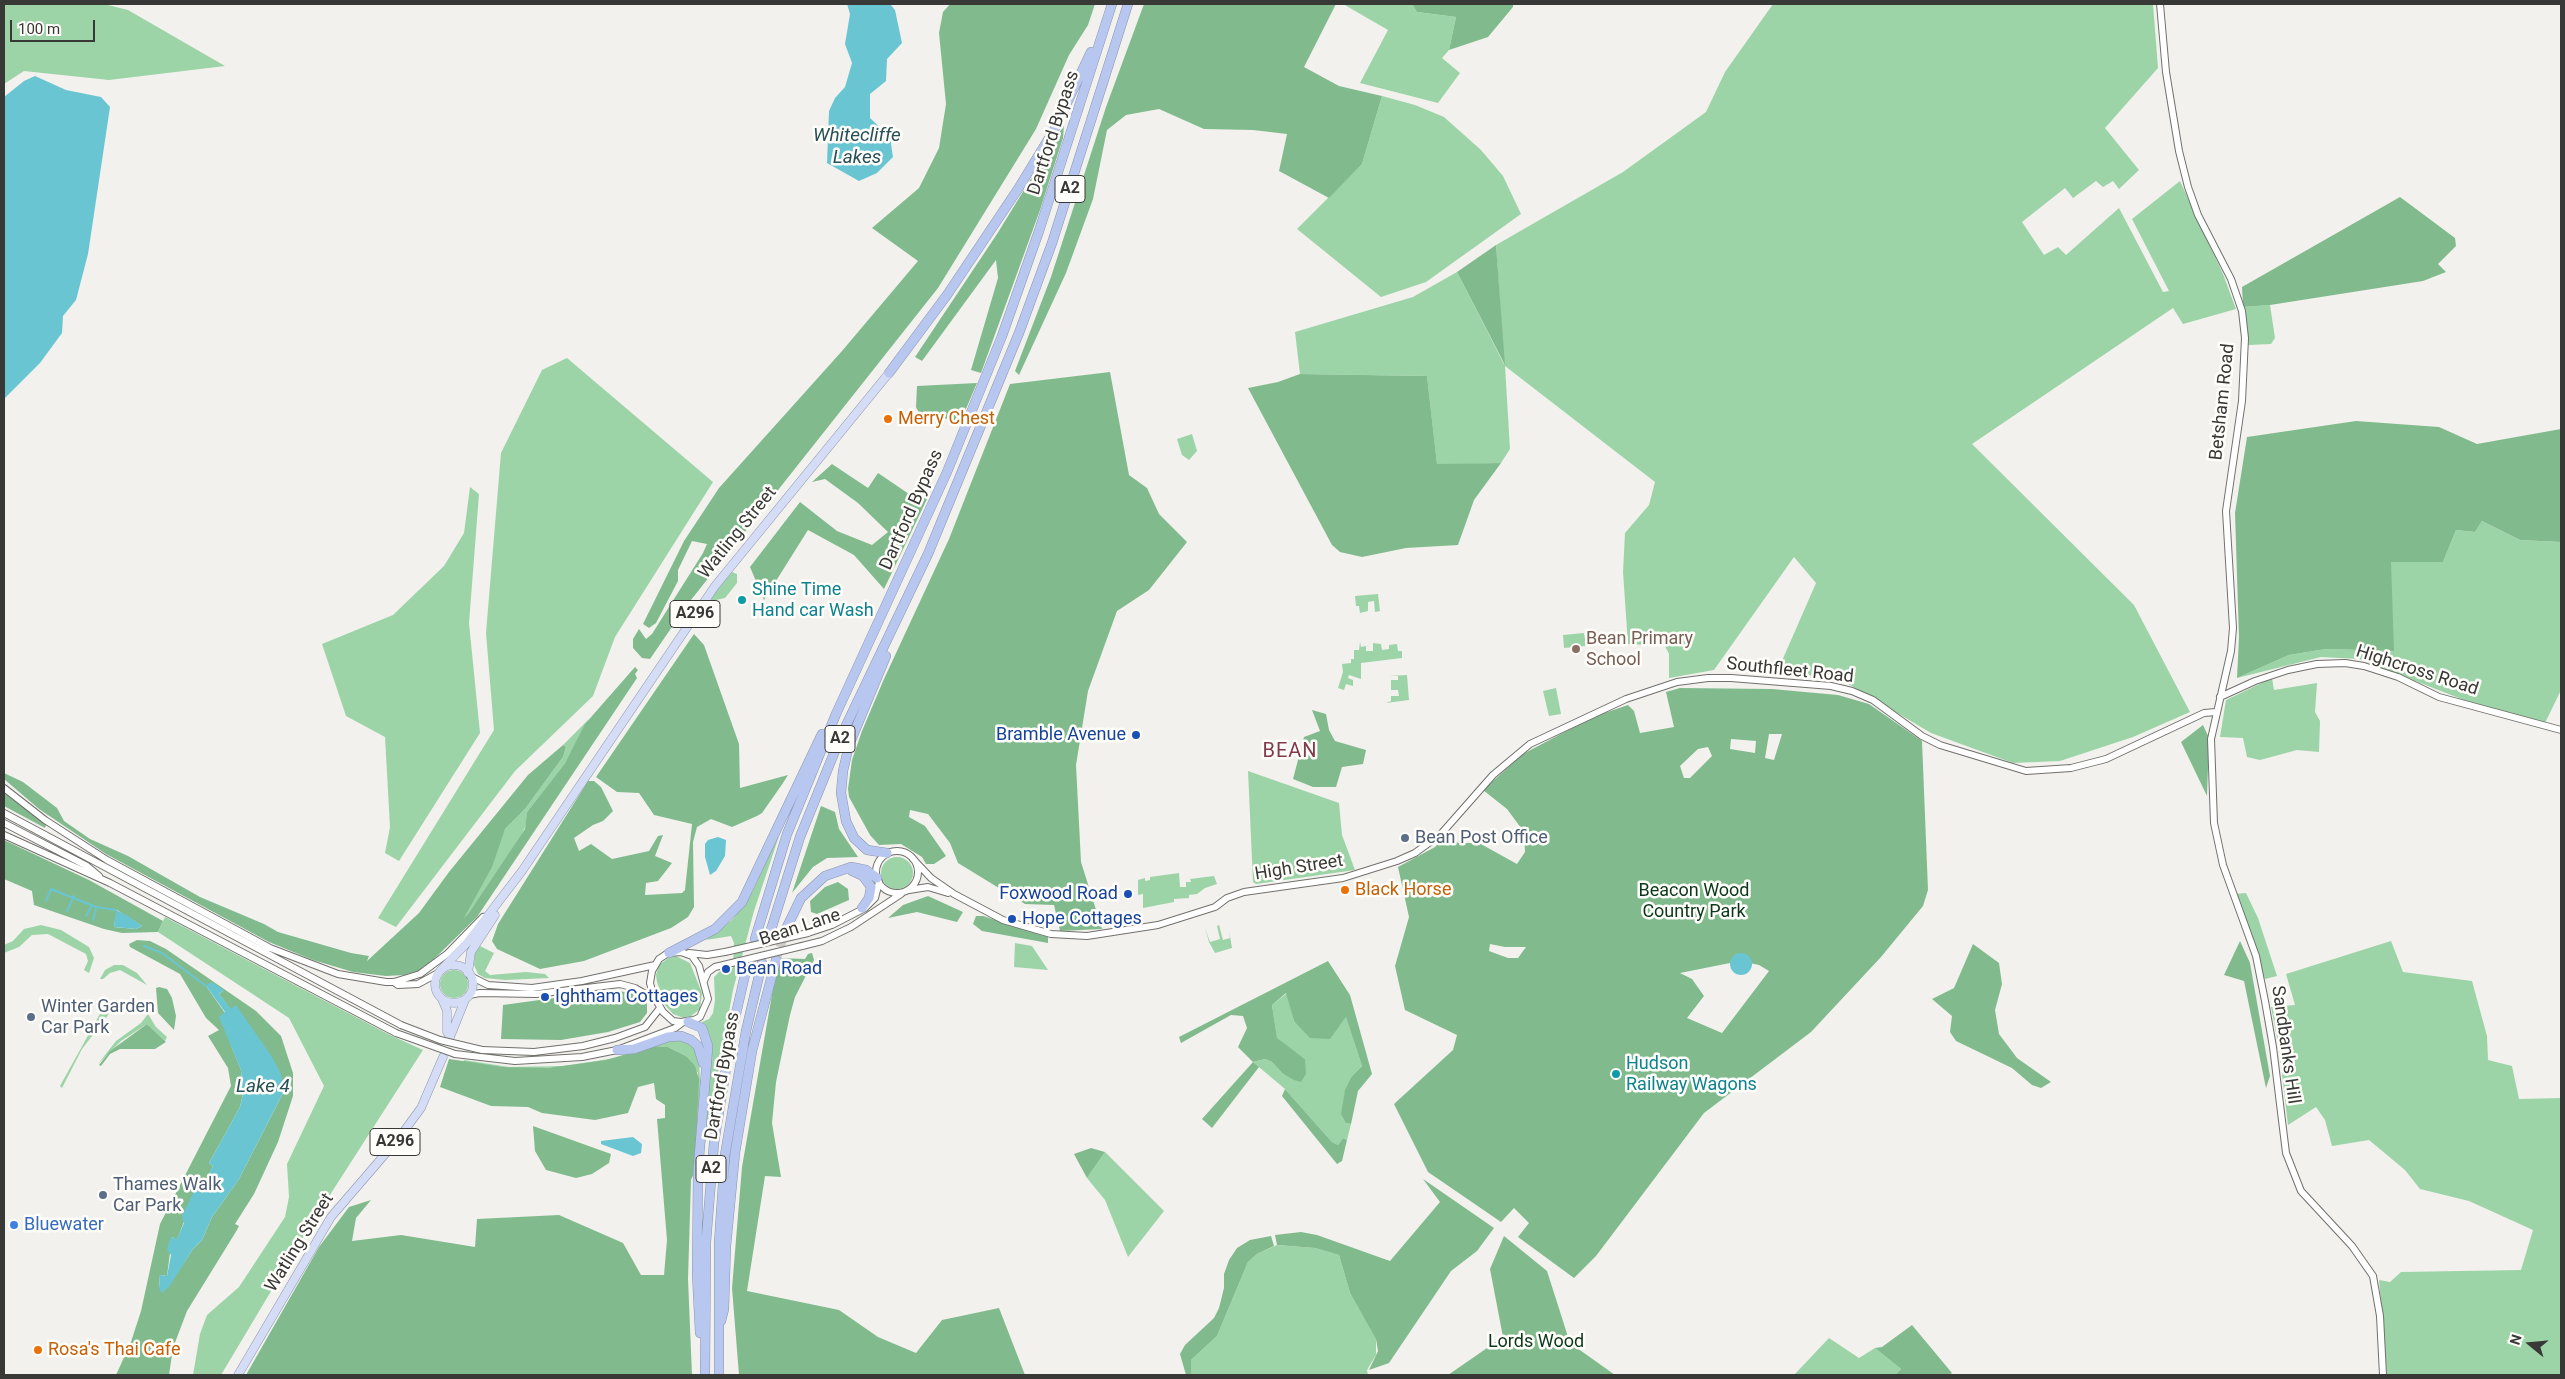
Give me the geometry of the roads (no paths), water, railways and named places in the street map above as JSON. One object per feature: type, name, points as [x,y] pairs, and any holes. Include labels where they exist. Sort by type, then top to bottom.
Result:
[{"type":"highway","name":"Dartford Bypass","points":[[755,939],[787,834],[836,714],[915,545],[988,371],[1039,231],[1111,4]]},
{"type":"highway","name":"A2","points":[[889,372],[947,295],[1054,130],[1088,61],[1111,4]]},
{"type":"highway","name":"Dartford Bypass","points":[[769,936],[800,837],[838,745],[928,554],[998,388],[1052,243],[1128,4]]},
{"type":"highway","points":[[887,853],[867,850],[851,833],[843,808],[842,777],[850,745],[862,711],[928,554]]},
{"type":"highway","points":[[669,953],[676,947],[711,932],[729,917],[742,902],[821,735],[836,714]]},
{"type":"highway","points":[[785,932],[793,912],[808,890],[825,876],[848,867],[860,868],[873,873],[878,880]]},
{"type":"highway","points":[[843,869],[860,873],[869,883],[870,896],[862,908]]},
{"type":"highway","name":"A2","points":[[718,1336],[724,1309],[726,1246],[735,1153],[752,1051],[776,960]]},
{"type":"highway","name":"Dartford Bypass","points":[[719,1375],[719,1242],[725,1155],[746,1031],[762,963]]},
{"type":"highway","name":"Dartford Bypass","points":[[704,1375],[706,1242],[712,1161],[732,1030],[747,966]]},
{"type":"highway","points":[[686,1022],[700,1026],[706,1034],[708,1047],[698,1170],[697,1274],[704,1375]]},
{"type":"highway","points":[[617,1050],[634,1049],[668,1038],[683,1037],[691,1040],[699,1048],[705,1071]]},
{"type":"main road","name":"Betsham Road","points":[[2160,4],[2166,72],[2179,151],[2188,187],[2198,214],[2231,279],[2242,312],[2245,338],[2242,401],[2226,511],[2233,628],[2220,697]]},
{"type":"main road","name":"Watling Street","points":[[469,974],[472,950],[522,871],[715,586],[889,372]]},
{"type":"main road","name":"Highcross Road","points":[[2220,697],[2288,670],[2317,664],[2345,663],[2364,666],[2398,677],[2439,697],[2561,730]]},
{"type":"main road","name":"Southfleet Road","points":[[1390,864],[1415,853],[1441,834],[1493,775],[1530,744],[1626,699],[1677,682],[1709,678],[1731,678],[1846,689],[1870,698],[1922,736],[1940,745],[2026,772],[2071,768],[2106,759],[2204,712],[2216,712]]},
{"type":"main road","points":[[2224,683],[2235,690]]},
{"type":"main road","name":"Sandbanks Hill","points":[[2220,697],[2211,751],[2214,823],[2223,865],[2258,965],[2273,1047],[2286,1152],[2301,1191],[2352,1246],[2373,1276],[2379,1308],[2383,1375]]},
{"type":"main road","points":[[4,788],[44,820],[107,860],[270,948],[338,974],[372,981],[394,982],[426,972],[483,918],[512,878],[522,871]]},
{"type":"main road","points":[[4,813],[401,1025],[440,1040],[482,1050],[534,1052],[607,1040],[645,1027],[660,1008]]},
{"type":"main road","points":[[4,823],[87,866],[110,883]]},
{"type":"main road","points":[[4,834],[110,883],[396,1033],[439,1049],[482,1058],[515,1061],[556,1060],[617,1050],[698,1018],[706,1007],[708,996],[698,964],[685,953],[669,953],[655,965],[582,981],[532,988],[488,985],[469,974],[460,966],[453,965],[418,984],[398,985],[394,982]]},
{"type":"main road","points":[[902,852],[913,859],[931,878],[954,894],[928,887],[892,892],[878,880],[877,866],[887,853],[902,852]]},
{"type":"main road","points":[[907,891],[915,884],[918,875],[913,859]]},
{"type":"main road","name":"High Street","points":[[954,894],[1005,921],[1051,934],[1086,936],[1158,925],[1215,907],[1227,898],[1252,890],[1343,878],[1390,864]]},
{"type":"main road","name":"Watling Street","points":[[440,972],[467,943],[522,871]]},
{"type":"main road","name":"Bean Lane","points":[[685,953],[707,955],[725,952],[808,933],[832,924],[874,900],[878,880]]},
{"type":"main road","name":"Bean Lane","points":[[704,981],[708,972],[714,967],[822,941],[851,928],[907,891]]},
{"type":"main road","points":[[655,965],[650,983],[660,1008]]},
{"type":"main road","points":[[440,972],[435,982],[436,989],[447,1011],[447,1032],[450,1037],[472,986],[469,974]]},
{"type":"main road","points":[[442,999],[454,1003],[480,993],[536,994],[622,984],[637,988],[650,996],[671,1020],[686,1022]]},
{"type":"main road","name":"Watling Street","points":[[238,1375],[331,1217],[399,1138],[421,1108],[443,1057]]},
{"type":"water","name":"Whitecliffe Lakes","points":[[847,4],[890,4],[895,10],[902,43],[887,59],[886,81],[870,94],[870,118],[890,137],[893,157],[877,173],[859,181],[827,163],[829,111],[835,98],[845,87],[852,63],[845,44],[850,14]]},
{"type":"water","points":[[35,76],[66,90],[101,97],[110,107],[88,254],[76,300],[63,316],[62,333],[40,363],[4,399],[4,97],[24,81]]},
{"type":"water","points":[[718,837],[726,840],[725,856],[716,871],[710,875],[705,857],[705,844],[708,840]]},
{"type":"water","points":[[116,910],[142,926],[136,929],[114,927]]},
{"type":"water","points":[[1741,953],[1749,956],[1752,964],[1749,972],[1741,975],[1733,972],[1730,964],[1733,956]]},
{"type":"water","name":"Lake 4","points":[[211,982],[224,990],[219,994],[231,1009],[236,1005],[272,1057],[281,1074],[284,1091],[239,1179],[212,1217],[202,1240],[193,1249],[169,1287],[162,1293],[159,1288],[160,1275],[167,1276],[171,1255],[167,1249],[171,1237],[177,1239],[184,1223],[182,1216],[200,1179],[206,1180],[213,1166],[209,1163],[240,1107],[243,1094],[241,1070],[219,1017],[225,1012],[206,986]]},
{"type":"water","points":[[633,1137],[642,1144],[641,1153],[633,1156],[601,1144],[601,1141]]},
{"type":"waterway","points":[[46,901],[51,889],[96,907],[116,910]]},
{"type":"waterway","points":[[67,911],[74,896]]},
{"type":"waterway","points":[[86,916],[92,905]]},
{"type":"waterway","points":[[93,920],[96,908]]},
{"type":"waterway","points":[[144,946],[162,953],[206,986]]},
{"type":"tunnel","points":[[776,960],[785,932]]},
{"type":"place","name":"Merry Chest","points":[[888,419]]},
{"type":"place","name":"Shine Time Hand car Wash","points":[[742,600]]},
{"type":"place","name":"Bean Primary School","points":[[1576,649]]},
{"type":"place","name":"Bramble Avenue","points":[[1136,735]]},
{"type":"place","name":"Bean Post Office","points":[[1405,838]]},
{"type":"place","name":"Black Horse","points":[[1345,890]]},
{"type":"place","name":"Foxwood Road","points":[[1128,894]]},
{"type":"place","name":"Hope Cottages","points":[[1012,919]]},
{"type":"place","name":"Bean Road","points":[[726,969]]},
{"type":"place","name":"Ightham Cottages","points":[[545,997]]},
{"type":"place","name":"Winter Garden Car Park","points":[[31,1017]]},
{"type":"place","name":"Hudson Railway Wagons","points":[[1616,1074]]},
{"type":"place","name":"Thames Walk Car Park","points":[[103,1195]]},
{"type":"place","name":"Bluewater","points":[[14,1225]]},
{"type":"place","name":"Rosa's Thai Cafe","points":[[38,1350]]},
{"type":"district","name":"BEAN","points":[[1290,752]]},
{"type":"park label","name":"Beacon Wood Country Park","points":[[1694,901]]},
{"type":"park label","name":"Lords Wood","points":[[1536,1342]]}]
